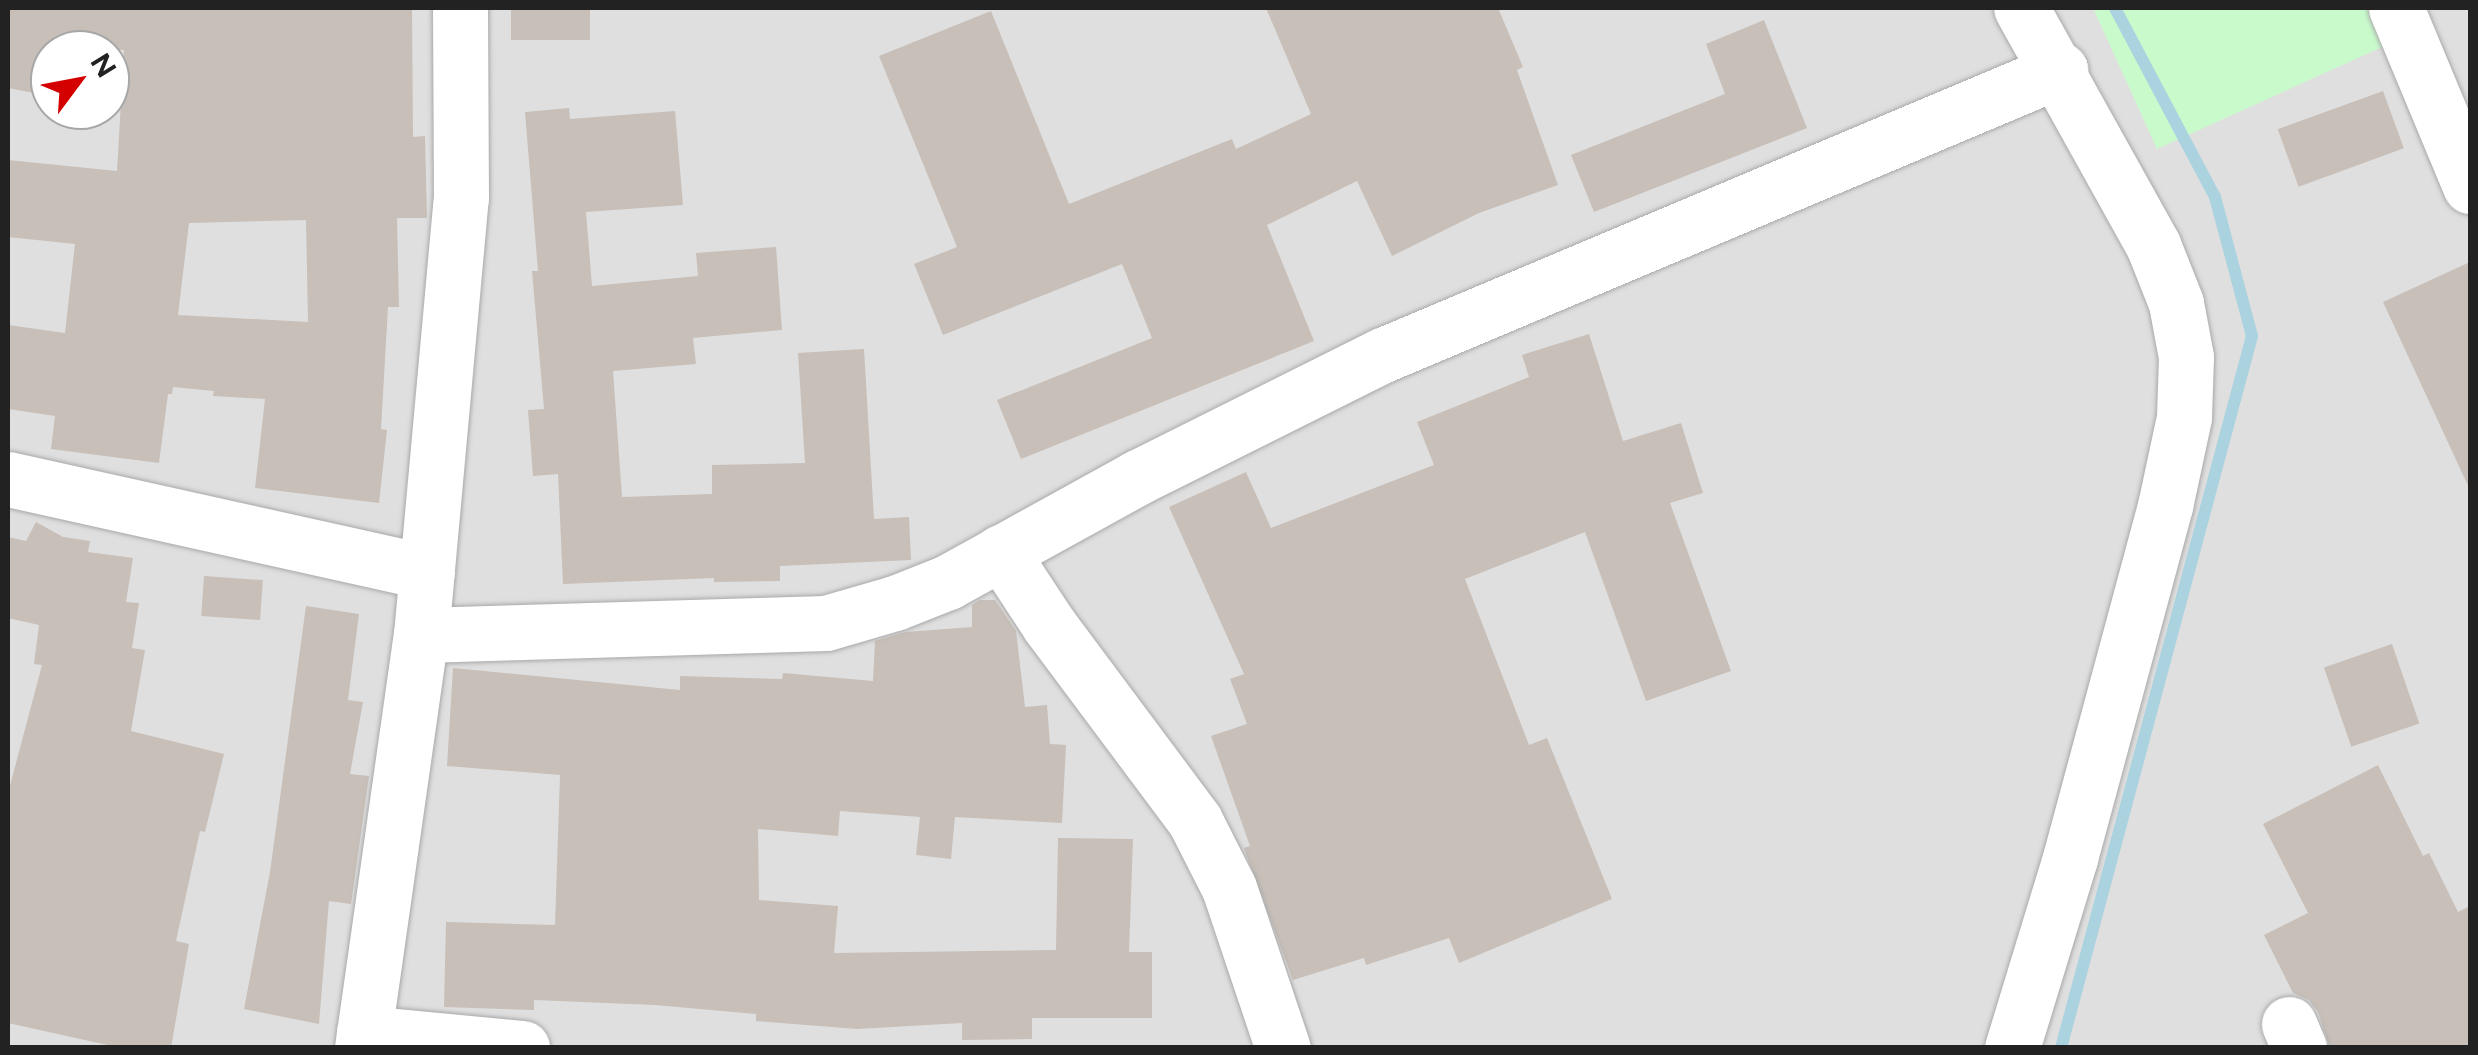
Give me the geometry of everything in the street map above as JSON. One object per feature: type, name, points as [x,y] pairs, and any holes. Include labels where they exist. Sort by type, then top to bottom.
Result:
[{"type":"street","points":[[460,8],[462,198],[422,636],[363,1040],[522,1048]]},
{"type":"street","points":[[2012,1048],[2070,858],[2184,417],[2186,357],[2176,303],[2154,245],[2060,70],[2021,8]]},
{"type":"street","points":[[2396,8],[2458,132],[2470,186]]},
{"type":"street","points":[[422,636],[826,622],[948,582],[1138,477],[1383,355],[2060,70]]},
{"type":"street","points":[[8,479],[427,572]]},
{"type":"street","points":[[1001,552],[1050,626],[1195,821],[1229,888],[1283,1048]]},
{"type":"shaded area","points":[[8,8],[2470,8],[2470,1047],[8,1047]]},
{"type":"green space","points":[[2093,8],[2375,8],[2391,43],[2157,149]]},
{"type":"building","points":[[8,8],[412,8],[413,137],[425,136],[427,218],[397,218],[399,307],[388,307],[381,429],[387,430],[379,503],[255,488],[265,399],[213,396],[214,391],[173,387],[172,394],[168,394],[159,463],[51,449],[55,416],[8,409],[8,325],[65,333],[75,244],[8,237],[8,160],[117,171],[119,130],[130,130],[130,30],[30,30],[30,92],[8,88]],"holes":[[[306,220],[308,322],[178,315],[189,223]]]},
{"type":"building","points":[[511,8],[590,8],[590,40],[511,40]]},
{"type":"building","points":[[1266,8],[1498,8],[1523,67],[1517,70],[1558,185],[1479,213],[1392,256],[1357,181],[1267,225],[1314,341],[1021,459],[997,400],[1152,338],[1122,264],[943,335],[914,264],[957,247],[879,56],[991,11],[1069,204],[1232,139],[1236,149],[1311,114]]},
{"type":"building","points":[[1764,20],[1807,128],[1594,212],[1571,155],[1725,94],[1706,44]]},
{"type":"building","points":[[2383,91],[2404,148],[2299,187],[2278,129]]},
{"type":"building","points":[[569,108],[570,119],[675,111],[683,205],[586,212],[592,286],[698,276],[696,253],[776,247],[782,330],[693,338],[696,364],[613,371],[622,497],[712,494],[712,465],[805,463],[798,353],[864,349],[874,519],[909,517],[911,560],[780,566],[780,581],[714,582],[714,578],[563,584],[558,474],[533,476],[528,410],[544,409],[532,271],[538,271],[525,112]]},
{"type":"building","points":[[2470,262],[2470,490],[2383,302]]},
{"type":"building","points":[[1589,334],[1623,441],[1681,423],[1703,493],[1670,503],[1731,671],[1646,701],[1585,532],[1465,579],[1529,745],[1547,738],[1612,899],[1459,963],[1449,938],[1366,965],[1364,958],[1293,980],[1244,848],[1250,846],[1211,736],[1247,724],[1230,679],[1244,674],[1169,507],[1246,472],[1271,528],[1434,465],[1417,422],[1529,377],[1522,355]]},
{"type":"building","points":[[36,522],[63,537],[90,541],[88,552],[133,558],[126,602],[139,603],[132,648],[145,650],[131,731],[224,754],[205,832],[200,831],[176,941],[189,944],[171,1048],[121,1048],[8,1023],[8,793],[42,665],[34,664],[39,625],[8,618],[8,537],[26,541]]},
{"type":"building","points":[[204,576],[263,580],[260,620],[201,616]]},
{"type":"building","points":[[980,600],[995,600],[1016,631],[1025,707],[1047,705],[1050,744],[1066,745],[1062,823],[955,817],[951,859],[916,855],[920,817],[840,811],[838,836],[758,829],[759,900],[838,906],[834,953],[1056,950],[1058,838],[1133,839],[1129,952],[1152,952],[1152,1018],[1032,1018],[1032,1039],[962,1040],[962,1023],[857,1029],[756,1021],[756,1014],[534,1000],[534,1010],[444,1007],[446,922],[555,925],[560,775],[447,766],[453,668],[680,690],[680,676],[782,679],[783,673],[873,681],[875,641],[906,632],[972,627],[972,605]]},
{"type":"building","points":[[306,606],[359,614],[348,700],[363,702],[350,774],[369,776],[351,904],[329,901],[319,1024],[244,1009],[270,872]]},
{"type":"building","points":[[2392,644],[2419,723],[2351,747],[2324,667]]},
{"type":"building","points":[[2378,765],[2423,856],[2429,853],[2458,912],[2470,906],[2470,1048],[2330,1048],[2318,1012],[2309,1000],[2293,993],[2264,935],[2308,913],[2263,824]]},
{"type":"waterway","points":[[2061,1048],[2252,336],[2215,197],[2115,8]]}]
